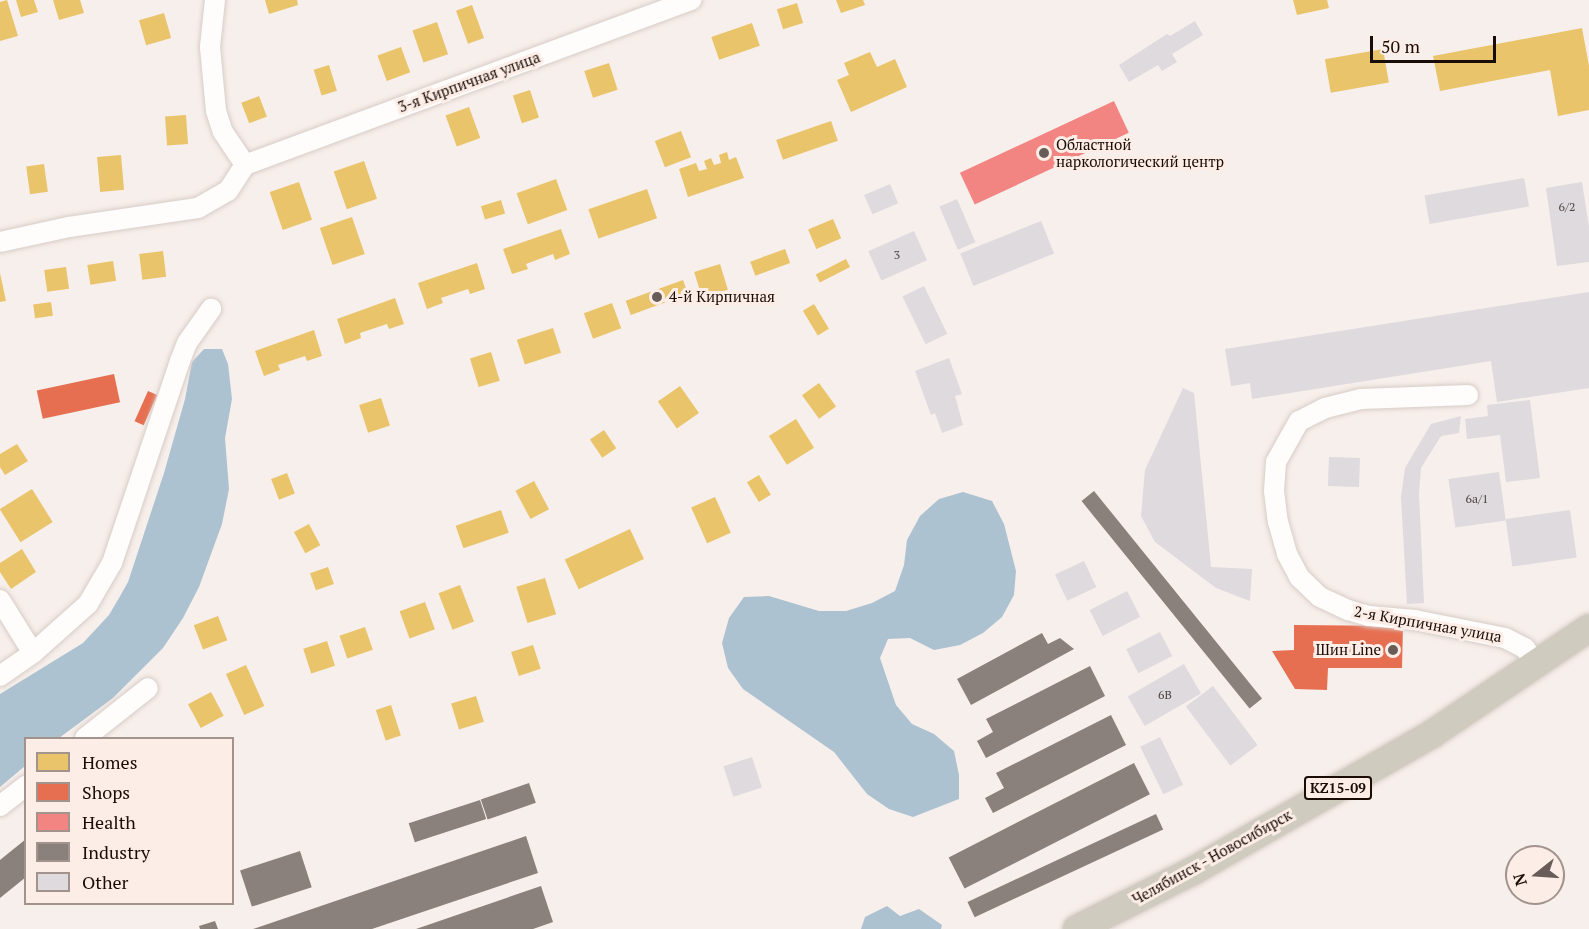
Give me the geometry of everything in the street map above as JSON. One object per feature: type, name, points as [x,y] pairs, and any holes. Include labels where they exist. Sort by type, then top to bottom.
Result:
[{"type":"highway","name":"Челябинск - Новосибирск","points":[[1077,929],[1193,871],[1432,734],[1589,628]]},
{"type":"street","points":[[0,242],[69,227],[198,208],[228,191],[245,165],[223,132],[216,111],[210,46],[214,0]]},
{"type":"street","name":"3-я Кирпичная улица","points":[[245,165],[692,0]]},
{"type":"street","points":[[0,676],[33,653],[88,604],[112,563],[187,343],[211,309]]},
{"type":"street","name":"2-я Кирпичная улица","points":[[1468,395],[1361,399],[1325,408],[1299,421],[1276,462],[1274,491],[1278,522],[1287,554],[1299,577],[1320,597],[1348,610],[1369,616],[1414,620],[1505,638],[1525,648],[1536,665]]},
{"type":"street","points":[[0,600],[33,653]]},
{"type":"street","points":[[86,737],[148,688]]},
{"type":"street","points":[[0,806],[24,788]]},
{"type":"water","points":[[204,349],[222,349],[228,364],[232,399],[225,438],[229,489],[222,524],[199,587],[183,618],[163,648],[113,698],[60,737],[24,737],[24,767],[0,787],[0,694],[83,643],[109,615],[128,582],[164,473],[185,399],[192,362]]},
{"type":"water","points":[[963,492],[992,501],[1004,524],[1016,571],[1014,595],[1002,617],[983,633],[960,645],[934,650],[910,638],[888,639],[880,658],[896,705],[912,724],[934,734],[954,751],[959,775],[959,799],[913,817],[889,809],[867,794],[834,752],[743,689],[728,668],[722,643],[729,618],[744,597],[769,596],[819,611],[846,611],[872,603],[895,591],[904,565],[907,540],[920,516],[939,499]]},
{"type":"water","points":[[887,906],[900,916],[919,909],[942,925],[941,929],[861,929],[865,917]]},
{"type":"building: Homes","points":[[7,0],[18,36],[0,41],[0,2]]},
{"type":"building: Homes","points":[[16,0],[34,0],[38,12],[21,17]]},
{"type":"building: Homes","points":[[53,0],[80,0],[84,13],[59,20]]},
{"type":"building: Homes","points":[[265,0],[297,0],[298,5],[269,14]]},
{"type":"building: Homes","points":[[836,0],[863,0],[865,5],[841,13]]},
{"type":"building: Homes","points":[[1293,0],[1327,0],[1329,8],[1297,15]]},
{"type":"building: Homes","points":[[797,3],[803,23],[783,29],[777,9]]},
{"type":"building: Homes","points":[[472,5],[484,38],[468,44],[456,11]]},
{"type":"building: Homes","points":[[164,13],[171,38],[146,45],[139,20]]},
{"type":"building: Homes","points":[[437,22],[448,54],[423,63],[412,30]]},
{"type":"building: Homes","points":[[752,23],[760,46],[719,60],[711,37]]},
{"type":"building: Homes","points":[[1582,28],[1589,66],[1589,110],[1558,116],[1550,70],[1440,91],[1433,56]]},
{"type":"building: Homes","points":[[401,47],[410,72],[387,81],[378,56]]},
{"type":"building: Homes","points":[[1383,49],[1389,82],[1331,93],[1325,59]]},
{"type":"building: Homes","points":[[870,52],[877,67],[895,59],[907,87],[851,112],[837,80],[849,75],[844,63]]},
{"type":"building: Homes","points":[[609,63],[618,90],[593,98],[584,71]]},
{"type":"building: Homes","points":[[329,65],[337,91],[322,95],[314,70]]},
{"type":"building: Homes","points":[[530,90],[539,118],[522,123],[513,96]]},
{"type":"building: Homes","points":[[259,96],[267,117],[249,123],[241,103]]},
{"type":"building: Homes","points":[[469,107],[480,138],[457,147],[446,116]]},
{"type":"building: Homes","points":[[186,115],[188,144],[167,145],[165,116]]},
{"type":"building: Homes","points":[[831,121],[838,141],[783,160],[776,140]]},
{"type":"building: Homes","points":[[681,131],[691,157],[665,167],[655,141]]},
{"type":"building: Homes","points":[[727,152],[729,160],[736,157],[744,178],[688,197],[679,169],[696,163],[699,171],[707,169],[704,161],[711,158],[714,165],[721,163],[719,155]]},
{"type":"building: Homes","points":[[121,155],[124,190],[100,192],[97,157]]},
{"type":"building: Homes","points":[[364,161],[377,199],[347,209],[334,171]]},
{"type":"building: Homes","points":[[44,164],[48,192],[30,194],[26,167]]},
{"type":"building: Homes","points":[[556,179],[567,210],[528,224],[517,193]]},
{"type":"building: Homes","points":[[299,182],[312,220],[283,230],[270,192]]},
{"type":"building: Homes","points":[[647,189],[657,218],[598,238],[588,209]]},
{"type":"building: Homes","points":[[501,200],[505,213],[485,220],[481,206]]},
{"type":"building: Homes","points":[[352,217],[365,254],[333,265],[320,228]]},
{"type":"building: Homes","points":[[833,219],[841,238],[816,249],[808,230]]},
{"type":"building: Homes","points":[[561,229],[570,254],[555,260],[553,254],[526,264],[528,269],[512,274],[503,249]]},
{"type":"building: Homes","points":[[785,249],[790,263],[755,276],[750,262]]},
{"type":"building: Homes","points":[[163,251],[166,277],[142,280],[139,254]]},
{"type":"building: Homes","points":[[846,259],[850,267],[820,282],[816,274]]},
{"type":"building: Homes","points":[[113,261],[116,281],[90,285],[87,265]]},
{"type":"building: Homes","points":[[477,263],[485,289],[470,294],[468,289],[441,298],[443,303],[427,309],[418,283]]},
{"type":"building: Homes","points":[[720,264],[728,290],[702,298],[694,272]]},
{"type":"building: Homes","points":[[66,267],[69,289],[47,292],[44,270]]},
{"type":"building: Homes","points":[[0,273],[6,301],[0,302]]},
{"type":"building: Homes","name":"4-й Кирпичная","points":[[683,280],[688,294],[631,315],[626,301]]},
{"type":"building: Homes","points":[[395,298],[404,324],[389,329],[387,324],[360,333],[361,338],[345,344],[337,319]]},
{"type":"building: Homes","points":[[51,302],[53,316],[35,318],[33,305]]},
{"type":"building: Homes","points":[[612,303],[621,328],[593,339],[584,313]]},
{"type":"building: Homes","points":[[814,304],[829,329],[818,336],[803,311]]},
{"type":"building: Homes","points":[[553,328],[561,353],[525,364],[517,340]]},
{"type":"building: Homes","points":[[314,330],[322,356],[307,361],[305,356],[278,365],[280,370],[264,376],[255,351]]},
{"type":"building: Homes","points":[[491,352],[500,381],[479,387],[470,358]]},
{"type":"building: Homes","points":[[819,383],[836,406],[819,419],[802,395]]},
{"type":"building: Homes","points":[[680,386],[699,413],[677,429],[658,401]]},
{"type":"building: Homes","points":[[381,398],[390,426],[368,433],[359,405]]},
{"type":"building: Homes","points":[[796,419],[814,448],[787,465],[769,436]]},
{"type":"building: Homes","points":[[604,430],[616,448],[602,458],[590,440]]},
{"type":"building: Homes","points":[[17,444],[28,461],[5,475],[0,467],[0,454]]},
{"type":"building: Homes","points":[[287,473],[295,494],[279,500],[271,479]]},
{"type":"building: Homes","points":[[759,475],[771,495],[759,502],[747,482]]},
{"type":"building: Homes","points":[[534,481],[549,509],[530,519],[515,491]]},
{"type":"building: Homes","points":[[32,489],[53,522],[20,542],[0,509]]},
{"type":"building: Homes","points":[[715,497],[731,533],[707,543],[691,508]]},
{"type":"building: Homes","points":[[501,510],[509,533],[463,548],[456,526]]},
{"type":"building: Homes","points":[[309,524],[320,545],[305,553],[294,532]]},
{"type":"building: Homes","points":[[630,529],[644,559],[579,589],[565,559]]},
{"type":"building: Homes","points":[[22,549],[36,572],[11,589],[0,572],[0,563]]},
{"type":"building: Homes","points":[[328,567],[334,584],[316,590],[310,573]]},
{"type":"building: Homes","points":[[545,578],[556,614],[527,623],[516,587]]},
{"type":"building: Homes","points":[[460,585],[474,621],[453,630],[439,593]]},
{"type":"building: Homes","points":[[425,602],[435,629],[410,638],[400,611]]},
{"type":"building: Homes","points":[[218,616],[227,640],[203,650],[194,625]]},
{"type":"building: Homes","points":[[365,627],[373,650],[347,658],[339,636]]},
{"type":"building: Homes","points":[[327,641],[335,666],[311,673],[303,649]]},
{"type":"building: Homes","points":[[533,645],[541,669],[519,676],[511,652]]},
{"type":"building: Homes","points":[[246,665],[264,706],[244,715],[226,674]]},
{"type":"building: Homes","points":[[211,692],[224,716],[201,728],[188,704]]},
{"type":"building: Homes","points":[[476,696],[484,722],[459,729],[451,704]]},
{"type":"building: Homes","points":[[391,705],[401,735],[386,740],[376,710]]},
{"type":"building: Shops","points":[[114,374],[120,402],[43,419],[37,390]]},
{"type":"building: Shops","points":[[148,391],[157,395],[144,425],[135,421]]},
{"type":"building: Shops","points":[[1294,625],[1403,626],[1402,668],[1328,668],[1327,690],[1295,689],[1272,651],[1294,650]]},
{"type":"building: Health","name":"Областной наркологический центр","points":[[1114,101],[1129,133],[975,205],[960,173]]},
{"type":"building: Industry","points":[[1094,491],[1262,698],[1250,709],[1082,501]]},
{"type":"building: Industry","points":[[1042,633],[1048,644],[1060,638],[1074,649],[971,705],[957,679]]},
{"type":"building: Industry","points":[[1090,666],[1105,696],[986,758],[977,741],[993,732],[986,719]]},
{"type":"building: Industry","points":[[1111,715],[1126,745],[993,813],[985,798],[1004,788],[996,773]]},
{"type":"building: Industry","points":[[1134,763],[1150,794],[965,889],[949,857]]},
{"type":"building: Industry","points":[[529,783],[536,803],[488,819],[481,800]]},
{"type":"building: Industry","points":[[480,800],[486,819],[415,842],[409,823]]},
{"type":"building: Industry","points":[[1156,814],[1163,829],[975,917],[967,902]]},
{"type":"building: Industry","points":[[526,836],[538,873],[372,929],[253,929]]},
{"type":"building: Industry","points":[[24,841],[24,879],[0,898],[0,860]]},
{"type":"building: Industry","points":[[300,851],[312,887],[252,907],[240,870]]},
{"type":"building: Industry","points":[[541,886],[553,922],[533,929],[416,929]]},
{"type":"building: Industry","points":[[215,921],[218,929],[200,929],[199,926]]},
{"type":"building: Other","points":[[1195,21],[1203,35],[1172,54],[1177,62],[1162,71],[1158,65],[1129,82],[1119,65],[1167,34],[1170,36]]},
{"type":"building: Other","points":[[1524,178],[1529,207],[1430,224],[1425,196]]},
{"type":"building: Other","points":[[1582,182],[1589,227],[1589,262],[1557,266],[1546,188]]},
{"type":"building: Other","points":[[890,184],[898,203],[872,214],[864,195]]},
{"type":"building: Other","points":[[957,199],[975,242],[958,250],[940,206]]},
{"type":"building: Other","points":[[1041,221],[1054,253],[973,286],[960,254]]},
{"type":"building: Other","points":[[914,231],[927,260],[881,281],[868,251]]},
{"type":"building: Other","points":[[924,286],[947,334],[926,344],[902,297]]},
{"type":"building: Other","points":[[1589,292],[1589,388],[1497,402],[1491,361],[1252,399],[1250,383],[1231,386],[1225,349]]},
{"type":"building: Other","points":[[949,358],[962,394],[955,396],[963,425],[942,433],[935,413],[931,415],[915,371]]},
{"type":"building: Other","points":[[1183,388],[1194,393],[1211,567],[1252,569],[1250,601],[1216,588],[1155,542],[1141,516],[1145,470]]},
{"type":"building: Other","points":[[1530,400],[1540,478],[1506,482],[1500,435],[1467,439],[1465,419],[1488,416],[1487,405]]},
{"type":"building: Other","points":[[1461,416],[1459,433],[1441,436],[1421,468],[1419,494],[1424,603],[1407,604],[1401,497],[1405,468],[1431,424]]},
{"type":"building: Other","points":[[1329,457],[1360,458],[1359,487],[1328,486]]},
{"type":"building: Other","points":[[1499,472],[1506,521],[1455,528],[1448,479]]},
{"type":"building: Other","points":[[1570,510],[1577,558],[1512,567],[1506,519]]},
{"type":"building: Other","points":[[1084,561],[1096,587],[1067,601],[1055,575]]},
{"type":"building: Other","points":[[1127,591],[1140,617],[1103,636],[1090,610]]},
{"type":"building: Other","points":[[1160,632],[1172,656],[1138,673],[1126,649]]},
{"type":"building: Other","points":[[1184,664],[1201,693],[1145,726],[1128,696]]},
{"type":"building: Other","points":[[1213,686],[1258,745],[1230,766],[1186,706]]},
{"type":"building: Other","points":[[1160,737],[1183,785],[1163,794],[1140,747]]},
{"type":"building: Other","points":[[752,757],[762,787],[733,797],[723,766]]},
{"type":"place","name":"Областной наркологический центр","points":[[1044,153]]},
{"type":"place","name":"4-й Кирпичная","points":[[657,297]]},
{"type":"place","name":"Шин Line","points":[[1393,650]]}]
